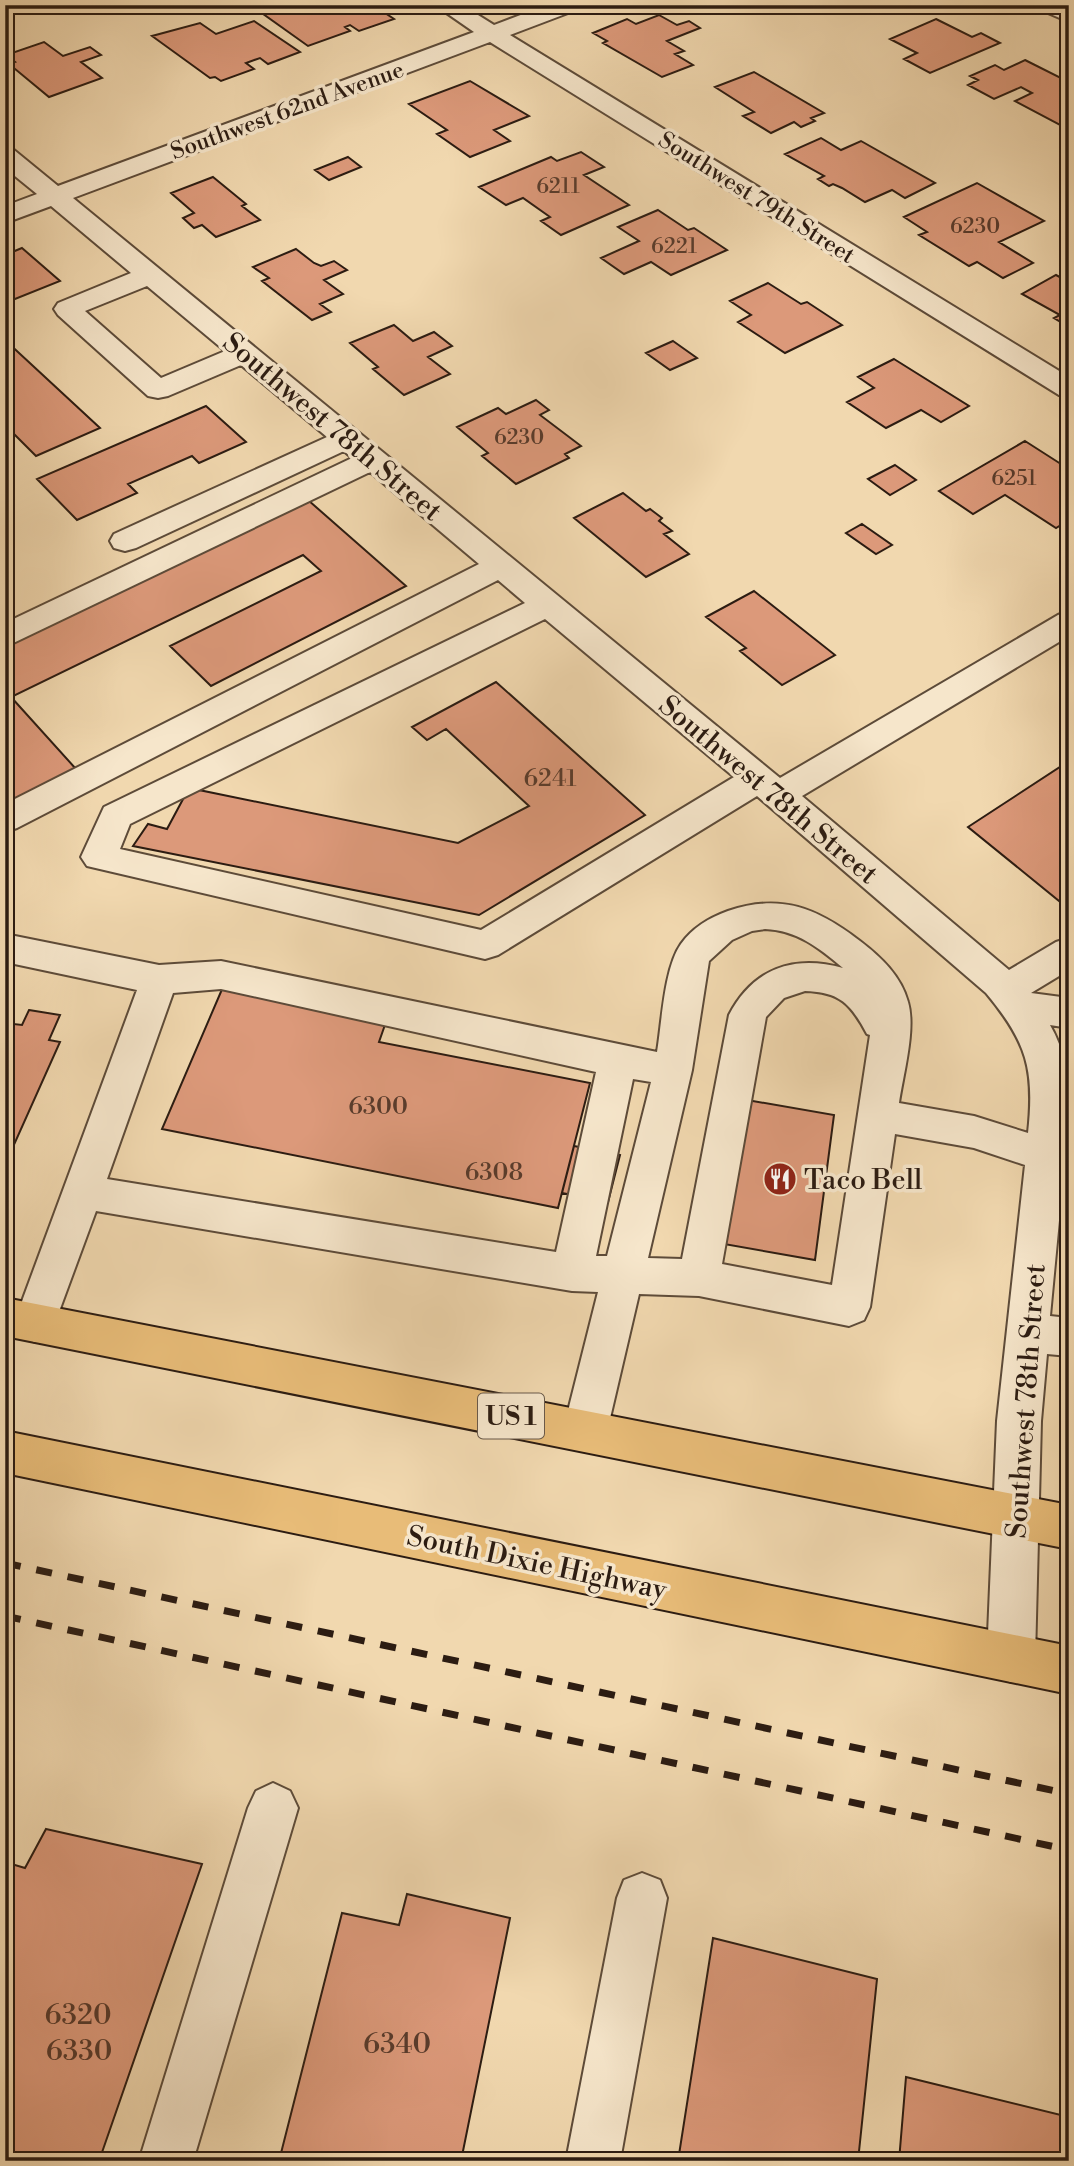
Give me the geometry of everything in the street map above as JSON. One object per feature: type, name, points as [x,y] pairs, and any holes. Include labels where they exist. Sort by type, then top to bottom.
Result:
[{"type":"highway","name":"US 1","points":[[20,1320],[1069,1527]]},
{"type":"highway","name":"South Dixie Highway","points":[[5,1452],[1069,1670]]},
{"type":"street","name":"Southwest 79th Street","points":[[446,5],[1069,388]]},
{"type":"street","name":"Southwest 62nd Avenue","points":[[5,215],[568,5]]},
{"type":"street","points":[[1049,5],[1069,15]]},
{"type":"street","name":"Southwest 78th Street","points":[[5,155],[768,787],[1012,998],[1039,1040],[1048,1068],[1058,1159],[1027,1333],[1018,1435],[1011,1658]]},
{"type":"street","points":[[150,275],[66,309],[158,390],[245,353]]},
{"type":"street","points":[[125,541],[362,449]]},
{"type":"street","points":[[5,636],[362,449]]},
{"type":"street","points":[[5,819],[502,565]]},
{"type":"street","points":[[549,604],[116,816],[99,857],[485,945],[1069,622]]},
{"type":"street","points":[[83,1192],[572,1273],[624,1276],[699,1278],[849,1307],[878,1115],[891,1005],[883,987],[864,965],[797,919],[768,914],[725,927],[700,944],[691,958],[673,1070],[624,1276],[585,1431]]},
{"type":"street","points":[[5,948],[159,980],[221,975],[618,1061],[673,1070]]},
{"type":"street","points":[[1012,998],[1069,952]]},
{"type":"street","points":[[699,1278],[748,1015],[760,995],[780,981],[800,976],[818,976],[837,981],[870,1003],[888,1041]]},
{"type":"street","points":[[20,1320],[83,1192],[159,980]]},
{"type":"street","points":[[1012,998],[1069,1013]]},
{"type":"street","points":[[572,1273],[618,1061]]},
{"type":"street","points":[[878,1115],[974,1132],[1058,1159]]},
{"type":"street","points":[[1027,1333],[1069,1337]]},
{"type":"street","points":[[166,2161],[272,1808]]},
{"type":"street","points":[[593,2161],[642,1898]]},
{"type":"building","points":[[373,5],[394,19],[359,31],[350,25],[345,27],[350,31],[308,46],[252,6]]},
{"type":"building","points":[[659,15],[677,25],[689,21],[700,28],[667,41],[684,51],[675,54],[693,65],[662,77],[603,43],[607,41],[593,33],[627,19],[636,24]]},
{"type":"building","points":[[936,19],[972,37],[981,33],[1000,43],[930,73],[904,59],[917,53],[890,39]]},
{"type":"building","points":[[254,21],[300,52],[268,64],[260,58],[246,63],[254,69],[221,81],[215,77],[210,78],[152,36],[200,23],[216,34]]},
{"type":"building","points":[[44,42],[63,56],[90,47],[101,55],[81,62],[102,78],[49,97],[9,64],[15,62],[6,55]]},
{"type":"building","points":[[1025,60],[1069,82],[1069,121],[1060,125],[1015,101],[1032,93],[1021,87],[994,99],[968,85],[978,80],[970,76],[995,65],[1004,70]]},
{"type":"building","points":[[754,72],[824,113],[811,118],[815,121],[801,127],[794,122],[771,133],[743,116],[754,112],[715,87]]},
{"type":"building","points":[[470,81],[529,116],[494,130],[510,141],[470,157],[437,134],[447,130],[409,104]]},
{"type":"building","points":[[821,138],[841,150],[861,141],[935,183],[905,198],[892,190],[865,202],[833,184],[829,186],[818,179],[824,176],[785,154]]},
{"type":"building","points":[[581,152],[604,167],[584,175],[629,205],[561,235],[541,221],[550,217],[523,198],[506,205],[479,187],[551,157],[557,161]]},
{"type":"building","points":[[348,157],[361,167],[329,180],[315,170]]},
{"type":"building","points":[[213,177],[246,204],[242,206],[260,220],[216,237],[202,225],[194,228],[183,218],[194,213],[171,193]]},
{"type":"building","points":[[977,183],[1044,221],[999,242],[1033,263],[1003,278],[977,262],[969,266],[919,235],[927,232],[904,217]]},
{"type":"building","points":[[658,210],[688,230],[694,228],[727,250],[671,275],[651,262],[624,274],[601,258],[639,241],[618,227]]},
{"type":"building","points":[[22,248],[60,281],[5,303],[5,255]]},
{"type":"building","points":[[296,249],[321,266],[334,261],[347,270],[324,280],[343,294],[320,304],[331,312],[312,320],[262,281],[269,278],[253,267]]},
{"type":"building","points":[[1056,275],[1069,282],[1069,327],[1054,318],[1060,315],[1022,294]]},
{"type":"building","points":[[768,283],[801,304],[807,302],[842,325],[785,353],[738,322],[751,315],[730,301]]},
{"type":"building","points":[[394,325],[413,341],[434,332],[452,346],[428,357],[450,374],[404,395],[373,369],[378,367],[350,343]]},
{"type":"building","points":[[5,340],[100,428],[36,456],[5,425]]},
{"type":"building","points":[[673,341],[697,358],[670,370],[646,353]]},
{"type":"building","points":[[894,359],[969,406],[941,422],[921,410],[886,428],[847,402],[874,388],[858,377]]},
{"type":"building","points":[[536,400],[549,410],[540,415],[581,446],[565,454],[569,458],[516,484],[482,456],[488,453],[457,427],[498,408],[506,414]]},
{"type":"building","points":[[206,406],[246,442],[199,463],[192,456],[128,484],[137,493],[77,520],[37,479]]},
{"type":"building","points":[[1025,441],[1064,466],[1069,464],[1069,520],[1056,528],[1005,495],[973,514],[939,491]]},
{"type":"building","points":[[895,465],[916,480],[890,495],[868,479]]},
{"type":"building","points":[[623,493],[646,511],[650,509],[662,518],[659,521],[672,531],[664,534],[689,554],[646,577],[574,518]]},
{"type":"building","points":[[308,500],[406,586],[211,686],[170,646],[321,571],[303,555],[11,697],[76,769],[10,803],[5,797],[5,644]]},
{"type":"building","points":[[862,524],[892,545],[876,554],[846,533]]},
{"type":"building","points":[[754,591],[835,655],[782,685],[740,651],[746,648],[706,617]]},
{"type":"building","points":[[496,682],[645,815],[479,915],[133,846],[148,824],[167,829],[189,788],[458,843],[529,806],[446,729],[427,740],[412,727]]},
{"type":"building","points":[[1069,761],[1069,906],[1064,905],[968,827]]},
{"type":"building","points":[[223,987],[387,1019],[379,1042],[590,1083],[558,1208],[162,1129]]},
{"type":"building","points":[[29,1010],[60,1015],[49,1040],[60,1042],[13,1147],[5,1146],[5,1023],[22,1025]]},
{"type":"building","name":"Taco Bell","points":[[747,1100],[834,1115],[815,1260],[724,1244]]},
{"type":"building","points":[[574,1146],[620,1155],[608,1202],[562,1193]]},
{"type":"building","points":[[46,1829],[202,1864],[99,2161],[5,2161],[5,1862],[25,1868]]},
{"type":"building","points":[[407,1894],[510,1918],[461,2161],[279,2161],[342,1913],[399,1925]]},
{"type":"building","points":[[713,1938],[877,1979],[858,2161],[678,2161]]},
{"type":"building","points":[[906,2077],[1069,2117],[1069,2161],[899,2161]]},
{"type":"railway","points":[[5,1563],[1069,1794]]},
{"type":"railway","points":[[5,1616],[1069,1850]]},
{"type":"place","name":"Taco Bell","points":[[780,1179]]}]
